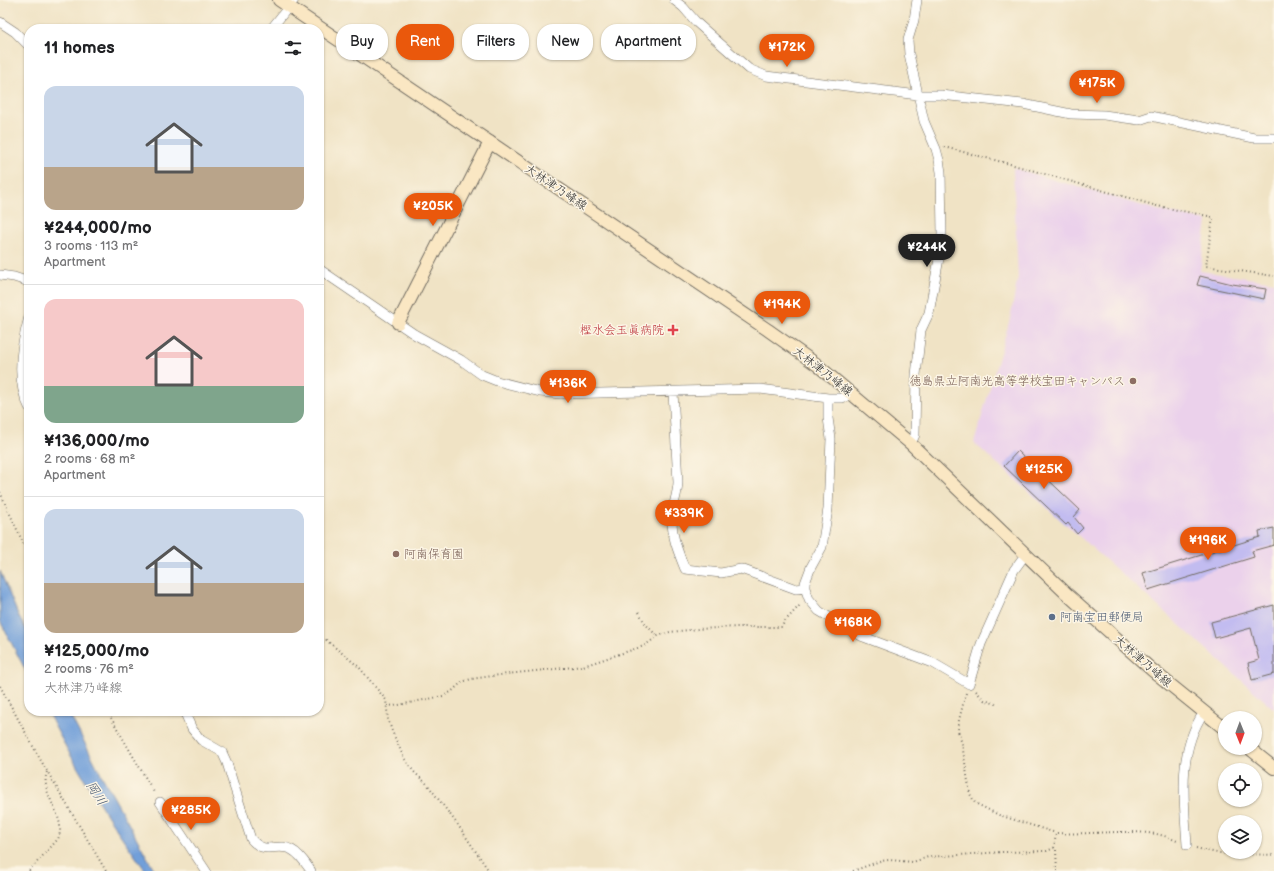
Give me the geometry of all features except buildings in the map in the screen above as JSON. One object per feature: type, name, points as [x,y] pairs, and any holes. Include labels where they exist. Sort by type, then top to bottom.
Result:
[{"type":"main road","name":"大林津乃峰線","points":[[287,2],[319,24]]},
{"type":"main road","name":"大林津乃峰線","points":[[324,28],[816,364],[911,444],[1068,596],[1135,655],[1218,723]]},
{"type":"main road","points":[[398,323],[490,142]]},
{"type":"main road","points":[[1258,755],[1274,768]]},
{"type":"street","points":[[674,0],[683,7],[697,23],[749,69],[766,76],[918,94],[1023,104],[1071,114],[1104,115],[1138,120],[1151,116],[1254,138],[1274,138]]},
{"type":"street","points":[[911,444],[915,435],[916,375],[921,330],[929,313],[942,234],[941,172],[936,149],[924,121],[909,54],[908,40],[914,20],[917,0]]},
{"type":"street","points":[[274,24],[287,2]]},
{"type":"street","points":[[0,22],[15,32],[24,41]]},
{"type":"street","points":[[324,272],[414,334],[461,360],[482,375],[497,381],[540,392],[561,394],[760,389],[828,398],[842,398],[853,394]]},
{"type":"street","points":[[0,275],[24,280]]},
{"type":"street","points":[[24,340],[22,357],[24,396]]},
{"type":"street","points":[[673,392],[678,490],[672,514],[672,528],[674,539],[685,570],[721,573],[741,568],[796,589],[805,588]]},
{"type":"street","points":[[828,398],[828,418],[831,439],[828,509],[822,547],[805,582],[805,588],[809,599],[819,611],[861,636],[933,663],[969,684],[981,644],[1014,570],[1025,555]]},
{"type":"street","points":[[1188,845],[1183,788],[1185,762],[1193,733],[1198,720],[1204,712]]},
{"type":"street","points":[[186,716],[192,730],[201,740],[222,752],[228,763],[251,839],[255,844],[263,848],[290,849],[298,854],[312,871]]},
{"type":"street","points":[[160,802],[206,871]]},
{"type":"path","points":[[936,149],[945,147],[1157,206],[1213,217],[1206,266],[1274,276]]},
{"type":"path","points":[[0,492],[24,545]]},
{"type":"path","points":[[387,706],[394,706],[443,696],[451,692],[462,682],[471,679],[583,666],[644,646],[658,636],[670,632],[736,627],[782,627],[791,613],[809,599]]},
{"type":"path","points":[[640,612],[643,622],[658,636]]},
{"type":"path","points":[[324,641],[326,640],[359,667],[386,700],[388,719],[404,758],[414,772],[427,784],[458,825],[489,871]]},
{"type":"path","points":[[969,684],[984,700],[996,704]]},
{"type":"path","points":[[969,684],[959,720],[958,731],[962,744],[970,794],[975,803],[993,812],[1056,833],[1087,834],[1121,832],[1156,834],[1203,850],[1217,853],[1274,855]]},
{"type":"path","points":[[0,686],[47,772],[106,871]]},
{"type":"path","points":[[110,716],[160,802]]},
{"type":"path","points":[[29,871],[61,833],[61,825],[46,788],[45,777],[47,772]]},
{"type":"path","points":[[1056,833],[1054,848],[1056,850],[1057,871]]},
{"type":"path","points":[[853,871],[889,860],[913,862],[928,858],[1003,852],[1047,851],[1054,848]]},
{"type":"shaded area","name":"徳島県立阿南光高等学校宝田キャンパス","points":[[1013,168],[1157,210],[1207,221],[1200,271],[1274,282],[1274,709],[974,443],[1010,319],[1018,277]]},
{"type":"water","points":[[0,571],[24,626],[24,667],[0,621]]},
{"type":"water","name":"岡川","points":[[50,716],[71,716],[103,778],[155,871],[146,871],[119,833],[93,793]]},
{"type":"place","name":"樫水会玉眞病院","points":[[673,330]]},
{"type":"place","name":"徳島県立阿南光高等学校宝田キャンパス","points":[[1133,381]]},
{"type":"place","name":"阿南保育園","points":[[396,554]]},
{"type":"place","name":"阿南宝田郵便局","points":[[1052,617]]}]
